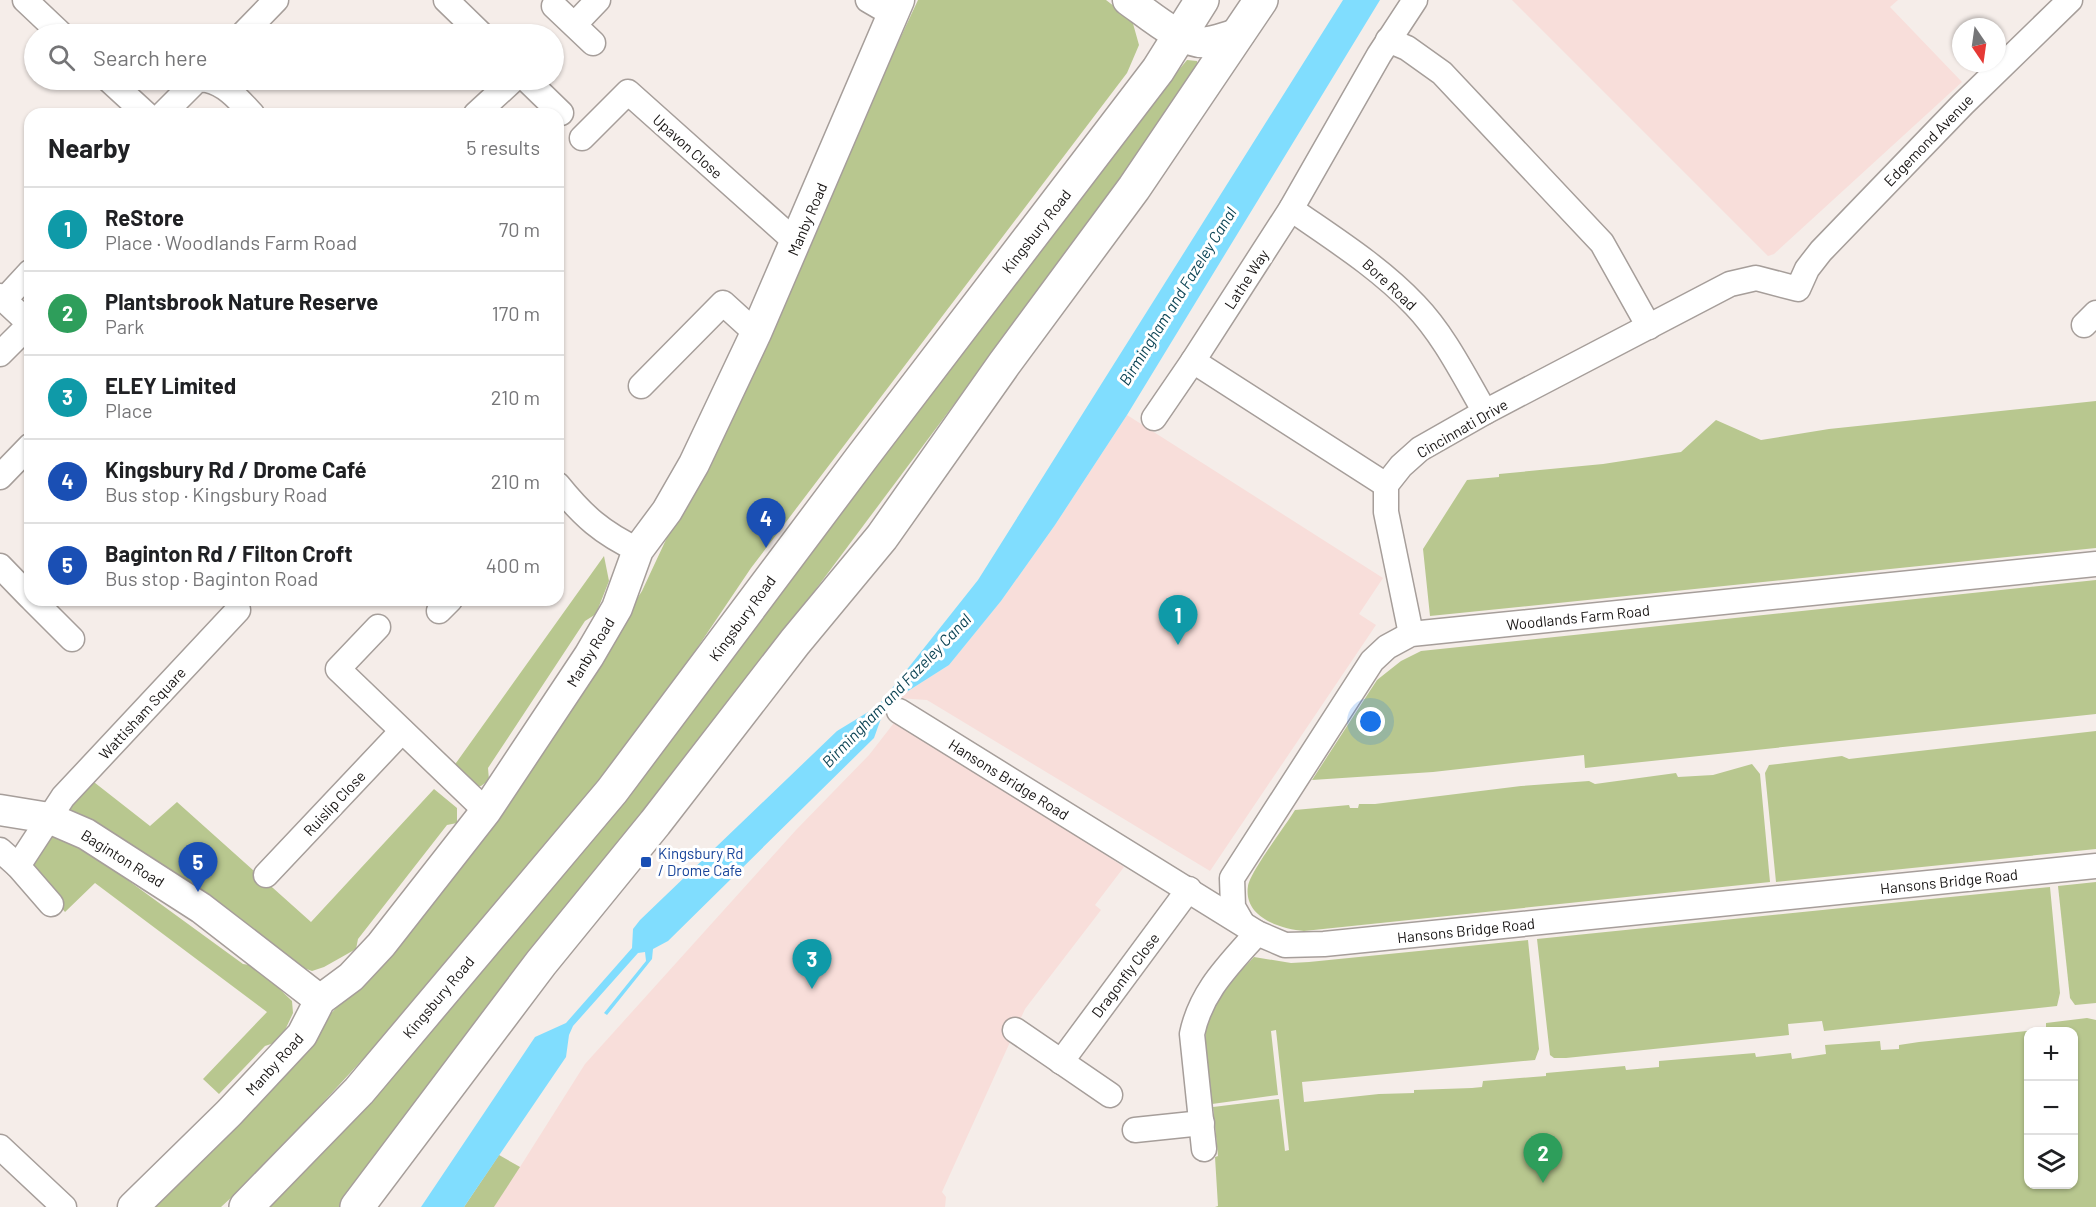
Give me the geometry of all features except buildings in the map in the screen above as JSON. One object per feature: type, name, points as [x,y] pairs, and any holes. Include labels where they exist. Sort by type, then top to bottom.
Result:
[{"type":"highway","points":[[357,1207],[535,972],[655,823],[795,642],[882,537],[1208,82],[1231,40],[1261,0]]},
{"type":"highway","name":"Kingsbury Road","points":[[246,1207],[359,1091],[612,791],[1177,42],[1197,2]]},
{"type":"highway","points":[[1177,42],[1201,56],[1209,70],[1208,82]]},
{"type":"street","points":[[25,0],[50,24]]},
{"type":"street","points":[[253,24],[276,0]]},
{"type":"street","points":[[446,0],[471,24]]},
{"type":"street","points":[[575,24],[598,0]]},
{"type":"street","points":[[1128,0],[1177,42],[1231,40]]},
{"type":"street","name":"Lathe Way","points":[[1154,418],[1291,209],[1388,40],[1415,0]]},
{"type":"street","name":"Edgemond Avenue","points":[[1798,289],[1807,269],[1821,251],[1963,104],[2070,0]]},
{"type":"street","points":[[1197,2],[1231,40]]},
{"type":"street","name":"Manby Road","points":[[133,1207],[230,1113],[294,1044],[302,1035],[320,1000],[351,977],[381,945],[486,811],[590,656],[617,608],[638,550],[667,511],[694,464],[797,243],[886,5]]},
{"type":"street","points":[[554,6],[593,43]]},
{"type":"street","points":[[1388,40],[1407,48],[1442,73],[1602,243],[1649,327]]},
{"type":"street","points":[[120,90],[139,108]]},
{"type":"street","points":[[169,108],[187,90]]},
{"type":"street","points":[[228,90],[246,108]]},
{"type":"street","points":[[483,108],[502,90]]},
{"type":"street","points":[[537,90],[556,108]]},
{"type":"street","name":"Upavon Close","points":[[582,138],[628,92],[797,243]]},
{"type":"street","name":"Bore Road","points":[[1291,209],[1363,258],[1416,306],[1447,349],[1485,412]]},
{"type":"street","points":[[24,278],[2,298],[24,318]]},
{"type":"street","name":"Cincinnati Drive","points":[[1386,485],[1401,466],[1420,449],[1485,412],[1730,284],[1756,278],[1798,289]]},
{"type":"street","points":[[641,386],[723,303],[756,333]]},
{"type":"street","points":[[0,354],[24,330]]},
{"type":"street","points":[[1193,361],[1386,485],[1386,512],[1391,542],[1411,634]]},
{"type":"street","points":[[0,477],[24,452]]},
{"type":"street","points":[[564,493],[579,512],[609,537],[638,550]]},
{"type":"street","name":"Woodlands Farm Road","points":[[1249,927],[1233,907],[1232,878],[1372,661],[1387,647],[1411,634],[2096,564]]},
{"type":"street","points":[[0,566],[24,591]]},
{"type":"street","points":[[39,606],[72,639]]},
{"type":"street","name":"Wattisham Square","points":[[18,866],[63,797],[238,610]]},
{"type":"street","points":[[378,627],[338,669],[486,811]]},
{"type":"street","name":"Hansons Bridge Road","points":[[899,711],[1249,927],[1285,945],[1324,944],[2096,866]]},
{"type":"street","name":"Ruislip Close","points":[[266,875],[402,731]]},
{"type":"street","name":"Baginton Road","points":[[0,810],[49,818],[86,834],[158,879],[276,964],[320,1000]]},
{"type":"street","points":[[0,850],[18,866],[51,904]]},
{"type":"street","name":"Dragonfly Close","points":[[1061,1062],[1189,889]]},
{"type":"street","points":[[1204,1149],[1192,1034],[1196,1015],[1204,996],[1249,927]]},
{"type":"street","points":[[1015,1030],[1110,1095]]},
{"type":"street","points":[[1135,1130],[1202,1123]]},
{"type":"street","points":[[0,1147],[64,1207]]},
{"type":"shaded area","points":[[1512,0],[1898,0],[1890,7],[1962,82],[1774,254],[1768,256]]},
{"type":"shaded area","points":[[1127,415],[1383,578],[1359,614],[1376,625],[1210,871],[927,700],[897,698],[949,665],[1001,601],[1055,525]]},
{"type":"shaded area","points":[[897,719],[1124,867],[1095,905],[1101,910],[1025,1009],[942,1192],[946,1197],[945,1207],[464,1207],[499,1155],[520,1167],[585,1064],[796,830],[869,755]]},
{"type":"green space","points":[[918,0],[1106,0],[1132,20],[1139,45],[1127,73],[751,568],[654,712],[443,972],[260,1171],[221,1207],[142,1207],[346,998],[496,816],[642,591]]},
{"type":"green space","points":[[1187,60],[1197,61],[1198,70],[1106,201],[715,724],[342,1207],[262,1207],[1031,248]]},
{"type":"green space","points":[[2096,401],[2096,548],[1430,616],[1423,549],[1467,480],[1681,452],[1716,420],[1761,440],[1829,429]]},
{"type":"green space","points":[[604,556],[609,581],[596,614],[585,621],[488,768],[489,780],[481,786],[471,787],[451,770]]},
{"type":"green space","points":[[2096,580],[2096,714],[1585,768],[1584,755],[1433,772],[1312,780],[1377,680],[1401,661],[1421,651]]},
{"type":"green space","points":[[2096,731],[2096,849],[1776,882],[1765,773],[1769,765],[1842,756],[1849,759]]},
{"type":"green space","points":[[1752,764],[1760,774],[1770,882],[1304,931],[1274,924],[1265,919],[1251,906],[1248,897],[1250,879],[1295,810],[1349,805],[1350,808],[1358,808],[1359,804],[1521,786],[1589,781],[1595,784],[1676,773],[1678,777],[1713,775]]},
{"type":"green space","points":[[90,779],[150,826],[177,802],[311,922],[434,789],[457,808],[457,823],[447,825],[358,939],[356,949],[312,971],[290,963],[70,811],[70,803]]},
{"type":"green space","points":[[55,831],[107,865],[243,964],[256,966],[292,1001],[293,1013],[280,1041],[265,1046],[219,1094],[203,1079],[267,1012],[95,883],[65,912],[25,863]]},
{"type":"green space","points":[[2096,882],[2096,1003],[2075,1005],[2070,998],[2058,886]]},
{"type":"green space","points":[[2050,887],[2060,993],[2057,1006],[1824,1031],[1822,1021],[1788,1024],[1789,1035],[1566,1058],[1554,1058],[1550,1055],[1537,939]]},
{"type":"green space","points":[[1528,940],[1539,1049],[1535,1060],[1302,1082],[1304,1102],[1379,1094],[1414,1093],[1414,1090],[1482,1087],[1483,1081],[1546,1076],[1546,1073],[1625,1066],[1626,1070],[1659,1067],[1659,1061],[1755,1053],[1756,1057],[1791,1053],[1792,1059],[1826,1054],[1825,1045],[1880,1041],[1881,1050],[1899,1049],[1899,1045],[1919,1042],[2024,1031],[2024,1189],[2078,1189],[2078,1027],[2046,1027],[2046,1023],[2087,1018],[2096,1020],[2096,1207],[1215,1207],[1218,1206],[1215,1157],[1218,1156],[1213,1107],[1279,1099],[1285,1151],[1289,1150],[1276,1030],[1271,1031],[1278,1095],[1212,1104],[1205,1050],[1210,1011],[1224,988],[1254,957],[1291,963]]},
{"type":"green space","points":[[499,1155],[520,1167],[494,1207],[464,1207]]},
{"type":"water","name":"Birmingham and Fazeley Canal","points":[[1343,0],[1380,0],[1127,415],[1055,525],[1001,601],[949,665],[897,698],[884,710],[874,738],[668,941],[653,949],[652,959],[607,1015],[604,1013],[646,961],[645,952],[638,953],[573,1026],[569,1035],[566,1057],[464,1207],[421,1207],[535,1037],[566,1023],[632,948],[633,929],[640,920],[837,731],[878,706],[978,580]]},
{"type":"place","name":"Kingsbury Rd / Drome Café","points":[[766,548]]},
{"type":"place","name":"ReStore","points":[[1178,645]]},
{"type":"place","name":"Kingsbury Rd / Drome Cafe","points":[[646,862]]},
{"type":"place","name":"Baginton Rd / Filton Croft","points":[[198,892]]},
{"type":"place","name":"ELEY Limited","points":[[812,989]]},
{"type":"place","name":"Plantsbrook Nature Reserve","points":[[1543,1183]]}]
